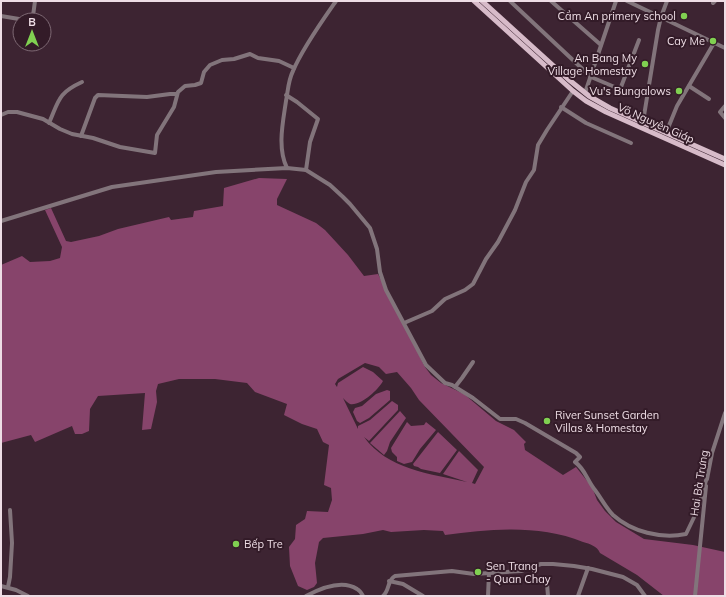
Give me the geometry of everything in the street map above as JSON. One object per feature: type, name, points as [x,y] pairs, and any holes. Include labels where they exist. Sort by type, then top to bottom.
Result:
[{"type":"main road","name":"Võ Nguyên Giáp","points":[[474,1],[573,91],[725,159]]},
{"type":"main road","name":"Võ Nguyên Giáp","points":[[482,1],[583,95],[606,112],[725,165]]},
{"type":"street","points":[[34,12],[36,1]]},
{"type":"street","points":[[287,168],[284,159],[282,138],[286,95],[289,82],[294,68],[310,40],[336,1]]},
{"type":"street","points":[[510,1],[591,77],[617,88],[621,88],[639,40]]},
{"type":"street","points":[[551,1],[601,45]]},
{"type":"street","points":[[583,95],[591,77],[616,1]]},
{"type":"street","points":[[627,1],[725,48]]},
{"type":"street","points":[[643,122],[661,17],[667,1]]},
{"type":"street","points":[[1,16],[12,18]]},
{"type":"street","points":[[666,133],[677,106],[714,43]]},
{"type":"street","points":[[1,115],[8,112],[17,112],[43,119],[60,129],[81,136],[93,138],[120,147],[155,153],[157,135],[174,107],[179,90],[184,86],[201,83],[207,67],[222,60],[238,59],[250,54],[258,58],[279,61],[294,68]]},
{"type":"street","points":[[49,123],[62,94],[67,89],[82,82]]},
{"type":"street","points":[[689,86],[709,100]]},
{"type":"street","points":[[404,323],[432,311],[445,299],[472,284],[486,259],[498,242],[513,214],[526,182],[534,170],[538,145],[561,107],[573,91]]},
{"type":"street","points":[[81,136],[95,98],[98,95],[147,97],[177,94]]},
{"type":"street","points":[[286,95],[297,102],[318,120],[310,142],[306,170]]},
{"type":"street","points":[[725,106],[720,112],[725,118]]},
{"type":"street","points":[[561,107],[586,123],[630,143]]},
{"type":"street","points":[[1,221],[112,187],[204,173],[287,168],[306,170],[330,185],[350,204],[370,228],[378,249],[380,272],[383,282],[426,365],[445,383],[473,398],[500,419],[516,419],[576,452],[580,457],[575,462],[582,467],[591,484],[608,508],[621,520],[639,530],[658,535],[667,536],[686,534],[698,509],[707,477]]},
{"type":"street","points":[[455,387],[473,362]]},
{"type":"street","name":"Hai Bà Trưng","points":[[695,596],[707,477],[712,453],[725,412]]},
{"type":"street","points":[[8,587],[12,543],[10,510]]},
{"type":"street","points":[[383,596],[387,593],[389,581],[393,576],[452,571],[474,574],[522,571],[541,564],[567,565],[588,568],[630,581],[637,585],[645,596]]},
{"type":"street","points":[[578,596],[588,568]]},
{"type":"street","points":[[488,596],[489,573]]},
{"type":"street","points":[[389,581],[403,584],[423,596]]},
{"type":"street","points":[[547,584],[548,596]]},
{"type":"street","points":[[1,586],[8,587],[28,596]]},
{"type":"street","points":[[306,596],[322,588],[337,586],[346,586],[357,589],[363,596]]},
{"type":"shaded area","points":[[259,178],[287,179],[277,199],[277,205],[316,223],[325,230],[348,255],[364,276],[378,274],[425,367],[431,375],[441,383],[464,394],[496,421],[514,430],[526,442],[524,444],[525,450],[563,475],[576,467],[592,487],[597,500],[605,511],[616,522],[644,539],[693,545],[725,552],[725,596],[664,596],[637,575],[600,553],[591,545],[566,536],[532,530],[479,531],[445,535],[443,531],[424,530],[391,532],[383,530],[363,534],[323,538],[319,542],[315,563],[317,583],[314,587],[307,590],[298,586],[290,566],[289,547],[295,539],[296,525],[305,519],[307,511],[328,512],[332,500],[331,488],[324,485],[329,445],[323,442],[317,429],[302,424],[284,415],[287,404],[255,392],[247,383],[215,379],[179,379],[158,384],[156,391],[157,402],[151,429],[142,430],[145,393],[98,396],[90,409],[89,431],[82,434],[75,434],[72,426],[35,442],[31,435],[1,443],[1,265],[22,256],[30,262],[50,261],[60,258],[62,247],[45,210],[51,208],[66,241],[71,242],[169,217],[171,220],[193,217],[194,211],[223,206],[224,188]],"holes":[[[365,363],[379,367],[386,374],[397,372],[419,400],[484,467],[475,484],[472,483],[478,470],[459,451],[443,474],[467,482],[424,473],[397,463],[374,448],[364,437],[369,441],[398,410],[398,405],[392,401],[370,420],[358,426],[358,429],[343,398],[350,404],[359,403],[373,393],[383,381],[373,372],[363,367],[338,383],[337,387],[335,384],[338,379]]]},
{"type":"shaded area","points":[[387,390],[390,391],[390,400],[369,418],[360,423],[357,421],[353,412],[355,408],[362,406],[376,394]]},
{"type":"shaded area","points":[[400,411],[406,418],[390,442],[384,455],[370,443]]},
{"type":"shaded area","points":[[407,422],[411,426],[424,425],[426,422],[436,430],[420,449],[412,462],[404,464],[397,461],[397,457],[392,452],[391,448]]},
{"type":"shaded area","points":[[438,432],[457,450],[440,473],[414,466],[413,464]]},
{"type":"place","name":"Cầm An primery school","points":[[684,16]]},
{"type":"place","name":"Cay Me","points":[[713,41]]},
{"type":"place","name":"An Bang My Village Homestay","points":[[645,64]]},
{"type":"place","name":"Vu's Bungalows","points":[[679,91]]},
{"type":"place","name":"River Sunset Garden Villas & Homestay","points":[[547,421]]},
{"type":"place","name":"Bếp Tre","points":[[236,544]]},
{"type":"place","name":"Sen Trang - Quan Chay","points":[[478,572]]}]
